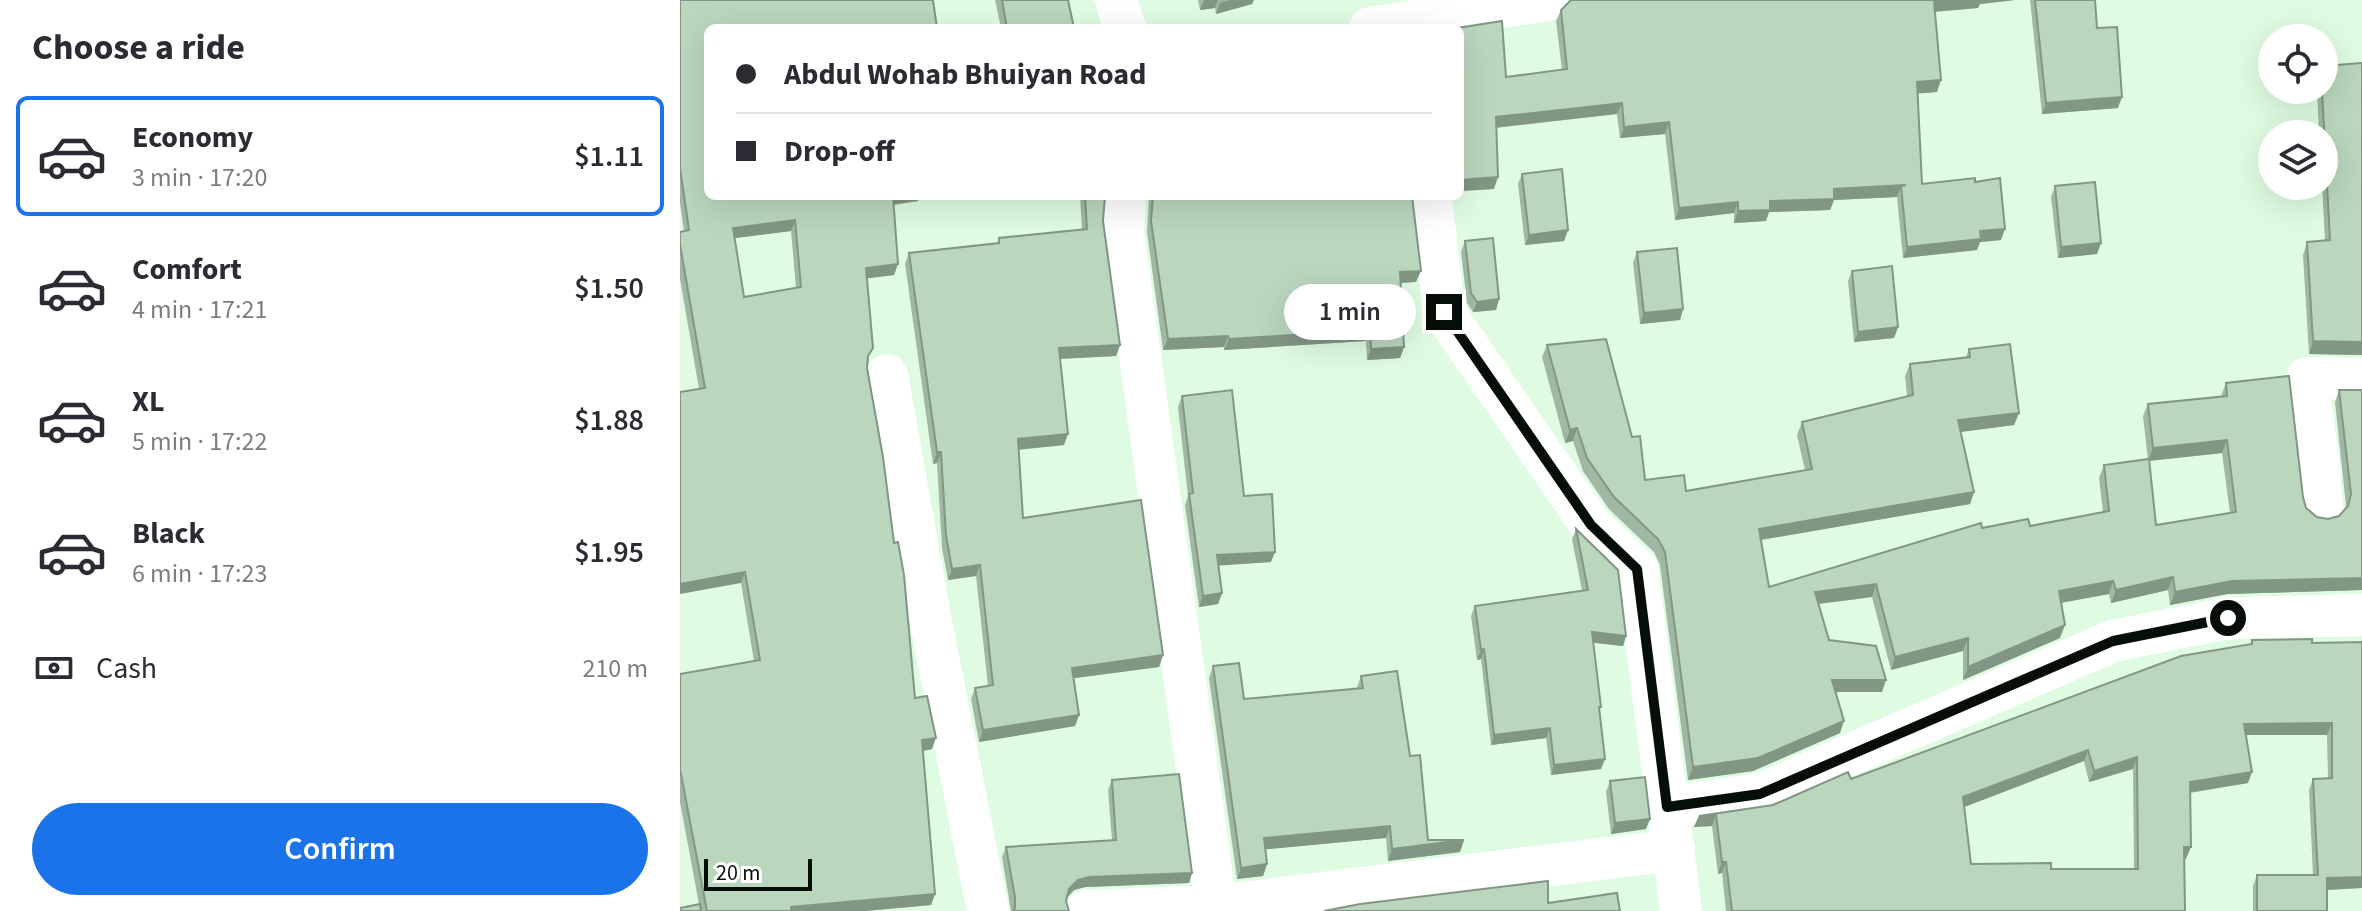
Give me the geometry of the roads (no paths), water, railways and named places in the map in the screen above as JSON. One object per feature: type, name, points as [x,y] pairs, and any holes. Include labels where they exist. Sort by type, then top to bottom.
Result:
[{"type":"street","points":[[1116,0],[1124,24]]},
{"type":"street","points":[[1383,20],[1547,0]]},
{"type":"street","points":[[1125,200],[1123,233],[1216,906]]},
{"type":"street","points":[[1431,200],[1444,312],[1591,525],[1637,569],[1681,911]]},
{"type":"street","points":[[887,375],[930,617],[988,911]]},
{"type":"street","points":[[2322,508],[2307,378],[2362,379]]},
{"type":"street","points":[[1667,807],[1760,794],[2113,641],[2228,618],[2362,615]]},
{"type":"street","points":[[1086,911],[1216,906],[1674,850]]}]
